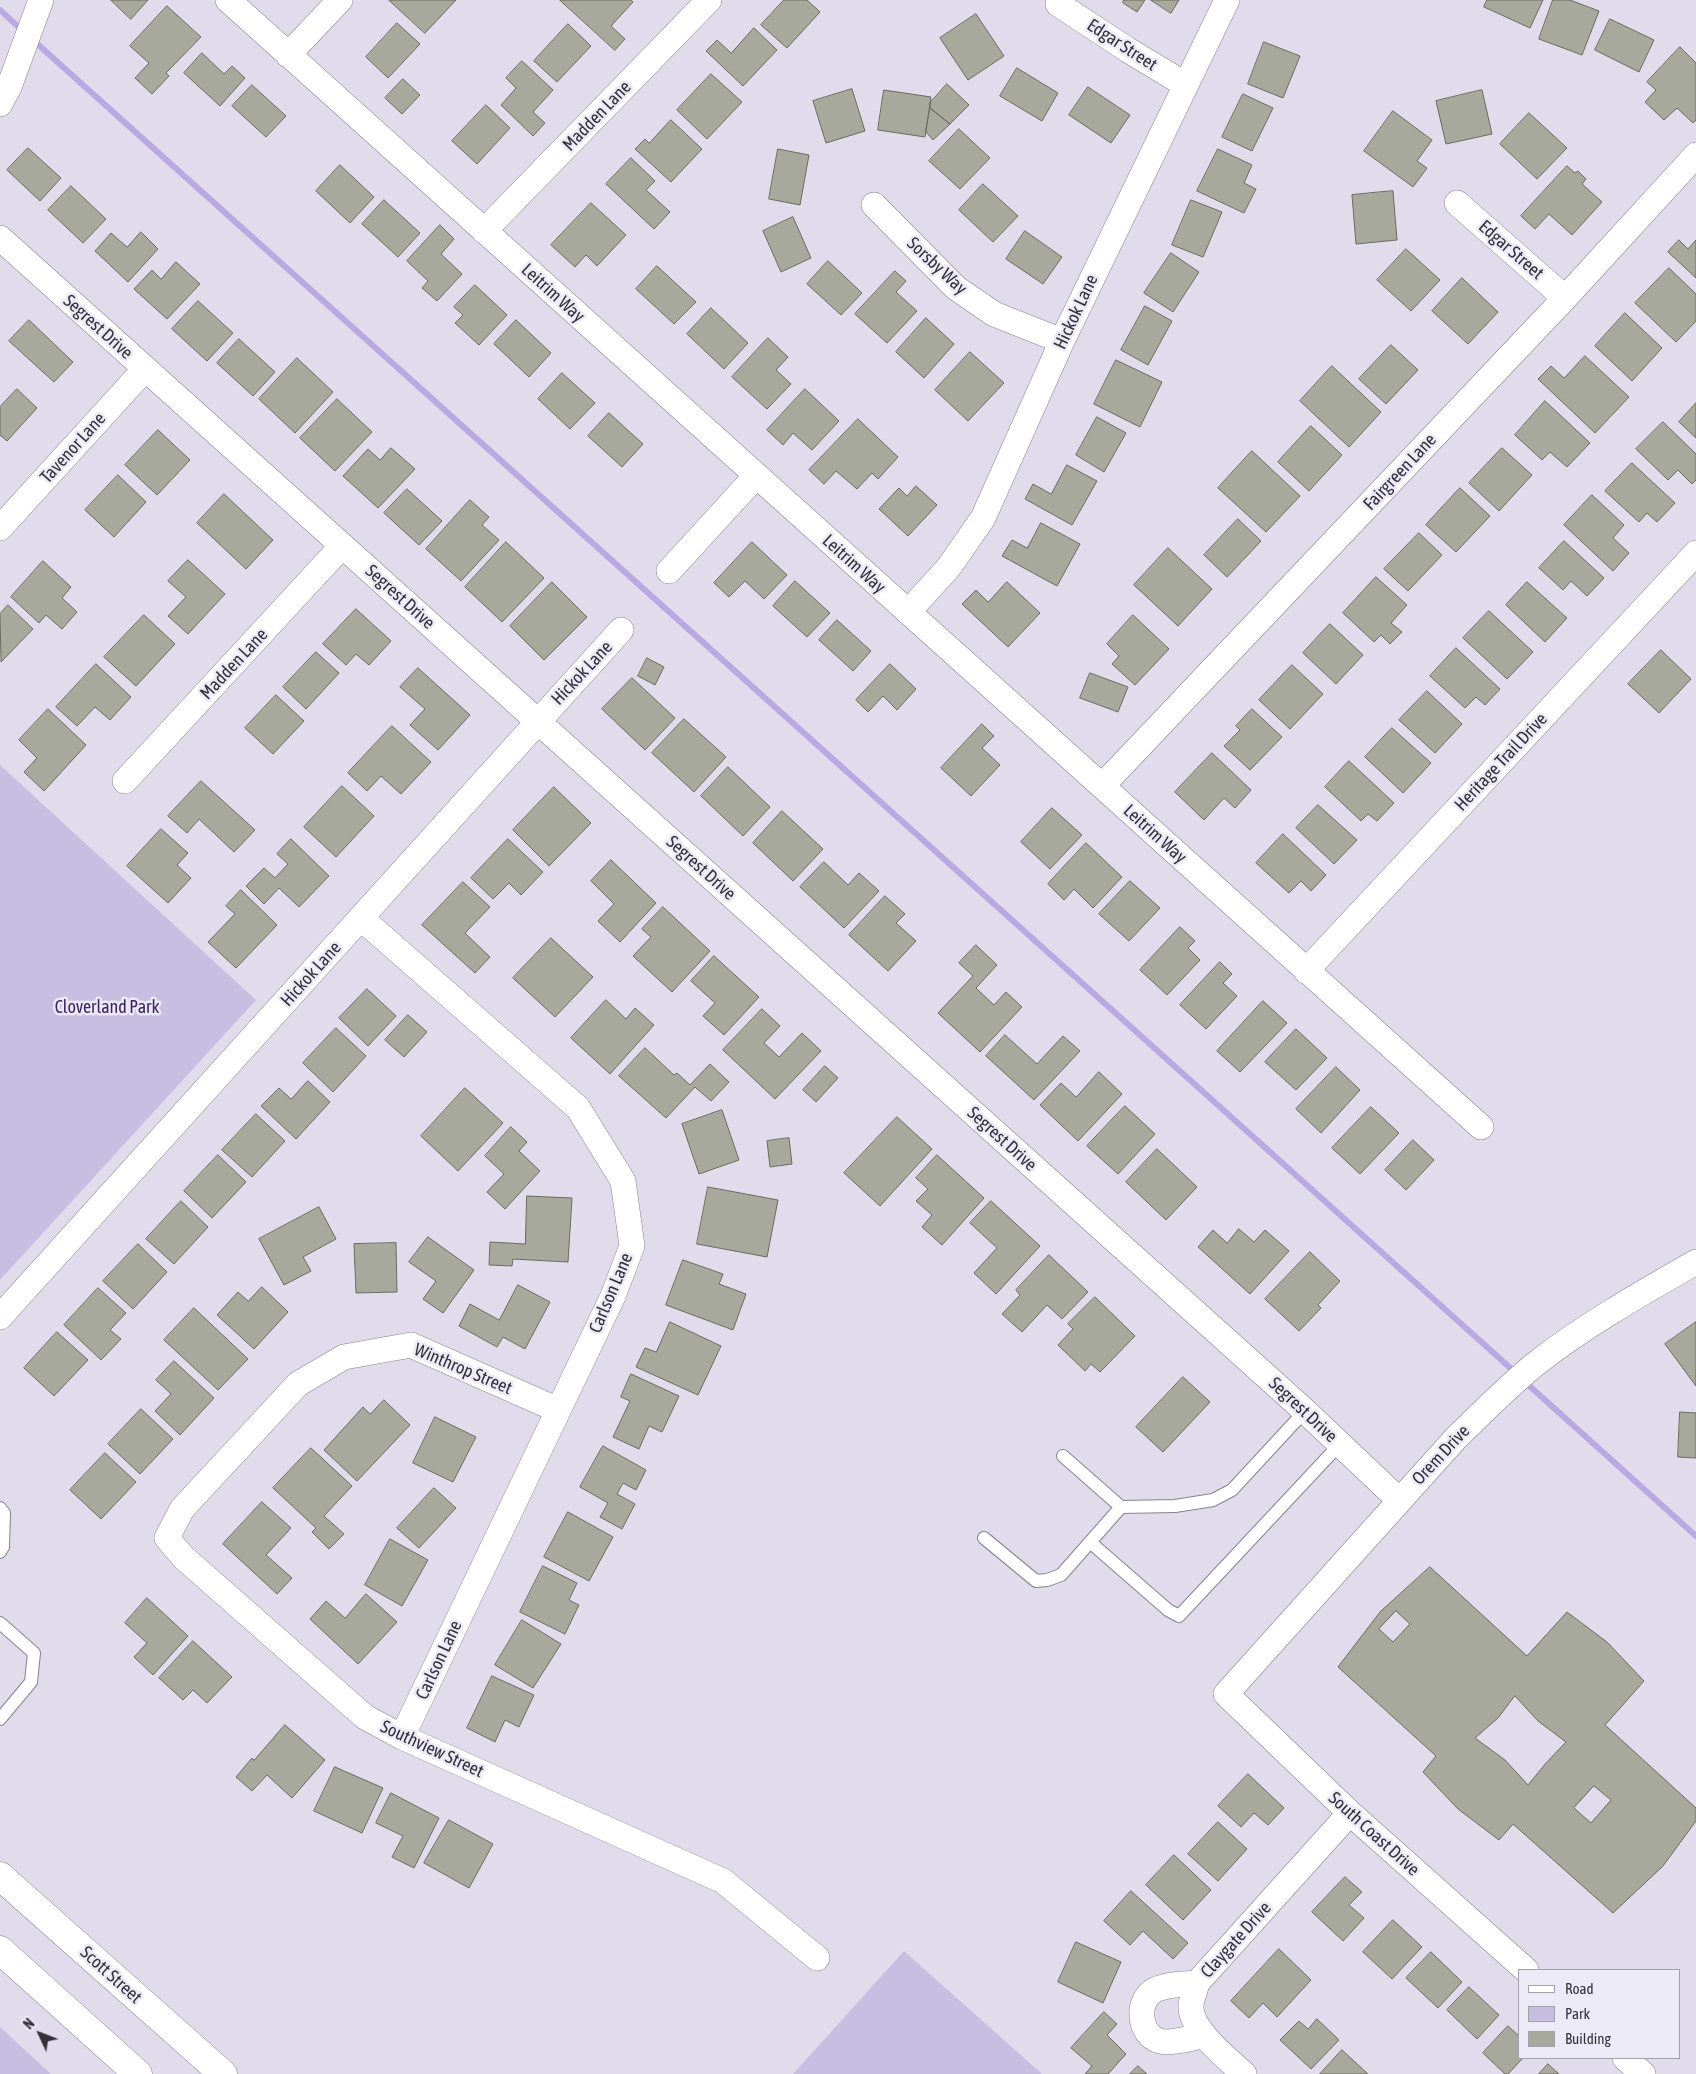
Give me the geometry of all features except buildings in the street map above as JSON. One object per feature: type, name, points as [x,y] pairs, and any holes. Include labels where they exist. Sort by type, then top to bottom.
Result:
[{"type":"main road","name":"Scott Street","points":[[0,1876],[223,2074]]},
{"type":"main road","points":[[0,1950],[138,2074]]},
{"type":"street","name":"Leitrim Way","points":[[228,0],[1481,1127]]},
{"type":"street","points":[[288,55],[340,0]]},
{"type":"street","name":"Madden Lane","points":[[484,231],[709,0]]},
{"type":"street","name":"Hickok Lane","points":[[908,612],[949,567],[983,518],[1062,341],[1226,0]]},
{"type":"street","name":"Edgar Street","points":[[1058,4],[1186,85]]},
{"type":"street","points":[[0,104],[20,58],[37,9]]},
{"type":"street","name":"Fairgreen Lane","points":[[1102,786],[1565,298],[1696,155]]},
{"type":"street","name":"Edgar Street","points":[[1457,203],[1565,298]]},
{"type":"street","name":"Sorsby Way","points":[[874,205],[956,288],[994,314],[1062,341]]},
{"type":"street","name":"Segrest Drive","points":[[0,238],[1305,1411],[1399,1500]]},
{"type":"street","name":"Tavenor Lane","points":[[0,528],[145,369]]},
{"type":"street","points":[[669,572],[756,476]]},
{"type":"street","name":"Madden Lane","points":[[126,781],[342,546]]},
{"type":"street","name":"Heritage Trail Drive","points":[[1306,971],[1691,569]]},
{"type":"street","name":"Hickok Lane","points":[[0,1317],[362,919],[537,721],[621,630]]},
{"type":"street","name":"Carlson Lane","points":[[362,919],[578,1108],[623,1181],[632,1246],[613,1296],[402,1736]]},
{"type":"street","name":"Orem Drive","points":[[1226,1694],[1399,1500],[1456,1438],[1496,1399],[1537,1363],[1592,1323],[1696,1262]]},
{"type":"street","name":"Winthrop Street","points":[[227,1461],[298,1384],[344,1357],[411,1345],[558,1410]]},
{"type":"street","name":"Southview Street","points":[[227,1461],[182,1509],[167,1538],[183,1557],[365,1718],[723,1881],[817,1958]]},
{"type":"street","name":"South Coast Drive","points":[[1226,1694],[1350,1813],[1525,1969]]},
{"type":"street","name":"Claygate Drive","points":[[1244,2074],[1199,2028],[1191,2007],[1197,1982],[1350,1813]]},
{"type":"street","points":[[1197,1982],[1154,1991],[1145,2001],[1142,2023],[1147,2032],[1156,2040],[1183,2041],[1204,2035]]},
{"type":"street","points":[[1626,2059],[1643,2074]]},
{"type":"lane","points":[[1063,1456],[1121,1507],[1175,1506],[1213,1500],[1232,1490],[1305,1411]]},
{"type":"lane","points":[[1090,1542],[1168,1610],[1178,1616],[1340,1444]]},
{"type":"lane","points":[[984,1538],[1036,1581],[1047,1580],[1061,1574],[1121,1507]]},
{"type":"lane","points":[[0,1508],[4,1513],[3,1548],[0,1552]]},
{"type":"lane","points":[[0,1623],[34,1653],[31,1682],[0,1719]]},
{"type":"green space","name":"Cloverland Park","points":[[0,765],[256,1000],[0,1280]]},
{"type":"green space","points":[[904,1951],[1042,2074],[793,2074]]},
{"type":"green space","points":[[0,2027],[51,2074],[0,2074]]},
{"type":"waterway","points":[[0,10],[24,32]]},
{"type":"waterway","points":[[33,40],[1517,1374]]},
{"type":"waterway","points":[[1524,1381],[1696,1536]]}]
